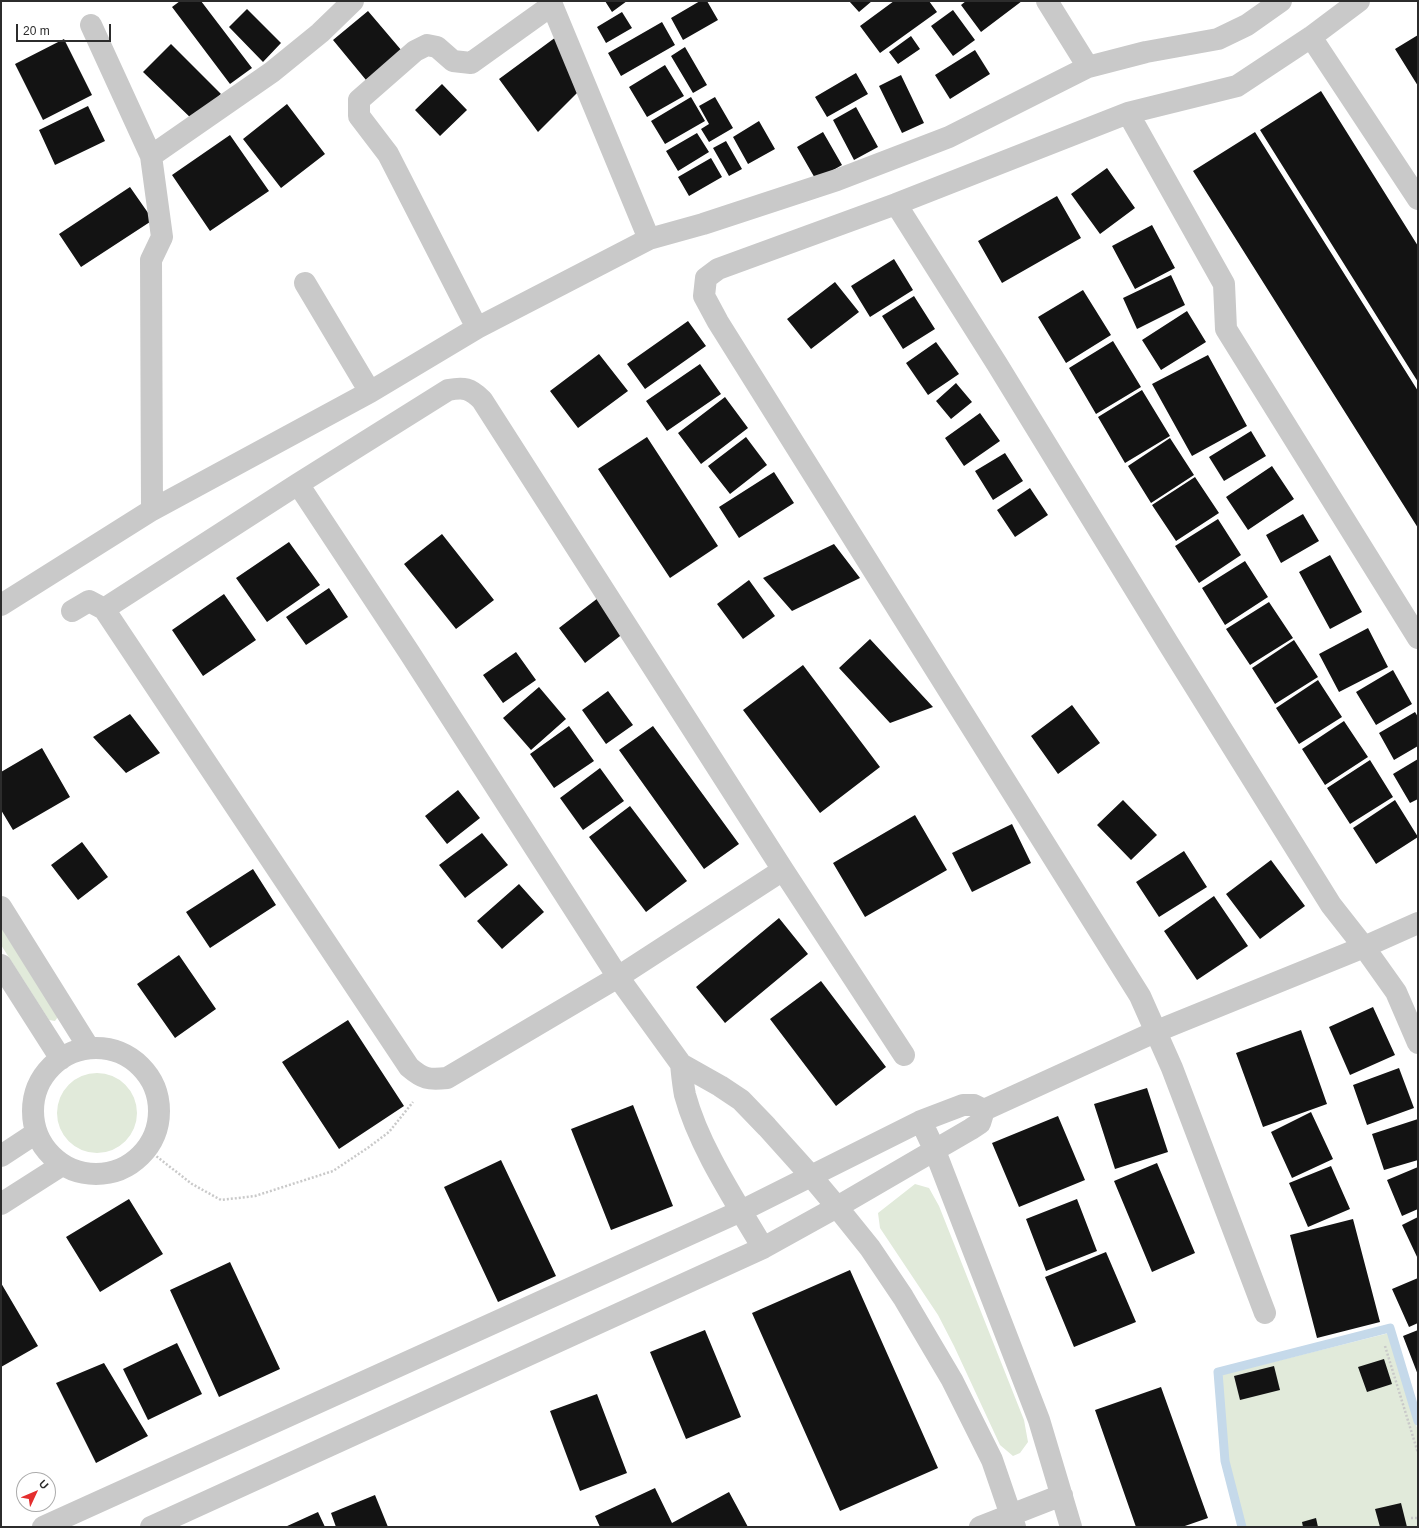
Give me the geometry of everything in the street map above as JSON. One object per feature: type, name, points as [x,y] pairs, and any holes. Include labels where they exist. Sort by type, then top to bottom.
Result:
[{"type":"street","points":[[152,156],[272,72],[320,33],[353,1]]},
{"type":"street","points":[[1047,1],[1088,67]]},
{"type":"street","points":[[1,605],[152,510],[370,392],[477,328],[649,239],[703,224],[837,180],[941,140],[1088,67],[1146,52],[1218,39],[1247,25],[1281,1]]},
{"type":"street","points":[[1264,1313],[1172,1068],[1157,1031],[1140,996],[722,328],[704,296],[706,278],[718,269],[896,204],[1128,113],[1237,86],[1311,37],[1359,1]]},
{"type":"street","points":[[477,328],[388,154],[359,116],[359,100],[421,48],[427,45],[437,47],[453,61],[471,64],[550,3],[649,239]]},
{"type":"street","points":[[91,25],[152,156],[162,237],[151,260],[152,510]]},
{"type":"street","points":[[1311,37],[1418,199]]},
{"type":"street","points":[[1128,113],[1224,284],[1226,329],[1418,638]]},
{"type":"street","points":[[896,204],[997,364],[1331,905],[1364,947],[1396,992],[1418,1043]]},
{"type":"street","points":[[305,283],[370,392]]},
{"type":"street","points":[[104,609],[298,484],[448,390],[458,388],[469,389],[482,400],[783,870],[904,1055]]},
{"type":"street","points":[[298,484],[405,646],[618,977],[681,1064],[720,1086],[741,1100],[811,1176],[870,1248],[903,1296],[952,1380],[992,1460],[1013,1521]]},
{"type":"street","points":[[72,611],[89,601],[104,609],[409,1067],[420,1076],[432,1080],[447,1078],[618,977],[783,870]]},
{"type":"street","points":[[1,907],[89,1048]]},
{"type":"street","points":[[150,1527],[763,1248],[935,1151],[980,1123],[984,1110],[1157,1031],[1364,947],[1418,923]]},
{"type":"street","points":[[1,965],[61,1058]]},
{"type":"street","points":[[89,1048],[112,1050],[136,1062],[153,1084],[159,1110],[158,1124],[154,1137],[147,1149],[138,1159],[127,1167],[115,1172],[101,1174],[88,1174],[74,1171],[62,1165],[51,1156],[43,1146],[36,1133],[32,1112],[36,1092],[45,1073],[61,1058],[89,1048]]},
{"type":"street","points":[[681,1064],[685,1094],[694,1120],[713,1160],[763,1248]]},
{"type":"street","points":[[43,1527],[741,1211],[921,1121],[964,1105],[974,1105],[984,1110]]},
{"type":"street","points":[[921,1121],[935,1151],[1039,1420],[1071,1527]]},
{"type":"street","points":[[1,1156],[36,1133]]},
{"type":"street","points":[[1,1204],[62,1165]]},
{"type":"street","points":[[980,1527],[1013,1521],[1062,1495]]},
{"type":"path","points":[[147,1149],[192,1184],[221,1200],[256,1196],[333,1171],[369,1147],[389,1132],[412,1102],[420,1076]]},
{"type":"path","points":[[1385,1346],[1418,1453]]},
{"type":"path","points":[[1411,1518],[1418,1518]]},
{"type":"green space","points":[[1,923],[60,1014],[55,1021],[49,1020],[1,945]]},
{"type":"green space","points":[[97,1073],[112,1076],[125,1085],[134,1098],[137,1113],[134,1128],[125,1141],[112,1150],[97,1153],[82,1150],[69,1141],[60,1128],[57,1113],[60,1098],[69,1085],[82,1076]]},
{"type":"green space","points":[[915,1184],[929,1188],[939,1206],[1024,1420],[1028,1442],[1020,1453],[1013,1456],[1000,1445],[938,1315],[880,1228],[878,1213]]},
{"type":"green space","points":[[1389,1333],[1418,1431],[1418,1527],[1246,1527],[1229,1463],[1221,1375]]},
{"type":"building","points":[[180,1],[201,1],[252,68],[230,84],[172,7]]},
{"type":"building","points":[[605,1],[627,1],[612,12]]},
{"type":"building","points":[[700,1],[707,1],[718,20],[683,40],[671,18]]},
{"type":"building","points":[[849,1],[872,1],[859,12]]},
{"type":"building","points":[[894,1],[929,1],[937,12],[880,53],[860,26]]},
{"type":"building","points":[[966,1],[1022,1],[981,32],[961,5]]},
{"type":"building","points":[[247,9],[281,43],[263,62],[229,27]]},
{"type":"building","points":[[953,10],[975,40],[953,56],[931,26]]},
{"type":"building","points":[[368,11],[402,51],[366,80],[333,40]]},
{"type":"building","points":[[622,12],[632,28],[606,43],[597,27]]},
{"type":"building","points":[[662,22],[675,45],[621,76],[608,53]]},
{"type":"building","points":[[1418,35],[1418,86],[1395,49]]},
{"type":"building","points":[[911,36],[920,49],[898,64],[889,52]]},
{"type":"building","points":[[556,37],[583,87],[538,132],[499,79]]},
{"type":"building","points":[[64,39],[92,95],[43,120],[15,64]]},
{"type":"building","points":[[171,44],[221,94],[194,121],[143,72]]},
{"type":"building","points":[[685,47],[707,85],[693,93],[671,56]]},
{"type":"building","points":[[975,50],[990,74],[950,99],[935,75]]},
{"type":"building","points":[[665,65],[684,96],[647,117],[629,87]]},
{"type":"building","points":[[856,73],[868,94],[827,117],[815,97]]},
{"type":"building","points":[[901,75],[924,123],[902,133],[879,86]]},
{"type":"building","points":[[442,84],[467,110],[440,136],[415,110]]},
{"type":"building","points":[[1321,91],[1418,246],[1418,382],[1260,130]]},
{"type":"building","points":[[691,97],[705,121],[665,144],[651,121]]},
{"type":"building","points":[[715,97],[733,128],[709,142],[701,129],[709,124],[699,106]]},
{"type":"building","points":[[287,104],[325,154],[281,188],[243,139]]},
{"type":"building","points":[[88,106],[105,141],[55,165],[39,130]]},
{"type":"building","points":[[856,107],[878,147],[854,160],[833,120]]},
{"type":"building","points":[[759,121],[775,149],[748,164],[733,137]]},
{"type":"building","points":[[823,132],[842,165],[816,180],[797,147]]},
{"type":"building","points":[[1255,132],[1418,391],[1418,528],[1193,171]]},
{"type":"building","points":[[697,133],[709,152],[678,171],[666,151]]},
{"type":"building","points":[[230,135],[269,191],[210,231],[172,175]]},
{"type":"building","points":[[726,141],[742,169],[729,176],[713,148]]},
{"type":"building","points":[[711,158],[722,177],[689,196],[678,177]]},
{"type":"building","points":[[1107,168],[1135,208],[1100,234],[1071,194]]},
{"type":"building","points":[[130,187],[153,220],[81,267],[59,234]]},
{"type":"building","points":[[1057,196],[1081,238],[1002,283],[978,241]]},
{"type":"building","points":[[1152,225],[1175,268],[1135,289],[1112,246]]},
{"type":"building","points":[[894,259],[913,290],[870,317],[851,286]]},
{"type":"building","points":[[1171,275],[1185,305],[1137,329],[1123,298]]},
{"type":"building","points":[[835,282],[859,312],[811,349],[787,319]]},
{"type":"building","points":[[1083,290],[1111,335],[1066,363],[1038,317]]},
{"type":"building","points":[[914,296],[935,329],[903,349],[882,316]]},
{"type":"building","points":[[1187,311],[1206,342],[1161,370],[1142,340]]},
{"type":"building","points":[[688,321],[706,346],[645,389],[627,364]]},
{"type":"building","points":[[1113,341],[1141,387],[1096,414],[1069,368]]},
{"type":"building","points":[[936,342],[959,374],[928,395],[906,363]]},
{"type":"building","points":[[599,354],[628,391],[578,428],[550,391]]},
{"type":"building","points":[[1208,355],[1247,426],[1192,456],[1152,384]]},
{"type":"building","points":[[700,364],[721,394],[667,431],[646,401]]},
{"type":"building","points":[[956,383],[972,402],[951,419],[936,401]]},
{"type":"building","points":[[1142,390],[1170,436],[1125,463],[1098,417]]},
{"type":"building","points":[[725,397],[748,428],[701,464],[678,433]]},
{"type":"building","points":[[980,413],[1000,441],[964,466],[945,438]]},
{"type":"building","points":[[1251,431],[1266,456],[1224,481],[1209,457]]},
{"type":"building","points":[[647,437],[718,546],[670,578],[598,469]]},
{"type":"building","points":[[746,437],[767,465],[730,494],[708,466]]},
{"type":"building","points":[[1170,438],[1194,475],[1151,503],[1128,466]]},
{"type":"building","points":[[1005,453],[1023,481],[993,500],[975,471]]},
{"type":"building","points":[[1272,466],[1294,499],[1248,530],[1226,497]]},
{"type":"building","points":[[774,472],[794,503],[739,538],[719,507]]},
{"type":"building","points":[[1195,477],[1219,513],[1176,541],[1152,505]]},
{"type":"building","points":[[1030,488],[1048,515],[1015,537],[997,510]]},
{"type":"building","points":[[1303,514],[1319,541],[1281,563],[1266,535]]},
{"type":"building","points":[[1218,519],[1241,555],[1199,583],[1175,546]]},
{"type":"building","points":[[442,534],[494,600],[456,629],[404,564]]},
{"type":"building","points":[[289,542],[320,585],[267,622],[236,578]]},
{"type":"building","points":[[834,544],[860,578],[792,611],[763,578]]},
{"type":"building","points":[[1330,555],[1362,612],[1330,629],[1299,572]]},
{"type":"building","points":[[1245,561],[1268,597],[1225,625],[1202,588]]},
{"type":"building","points":[[749,580],[775,616],[743,639],[717,604]]},
{"type":"building","points":[[329,588],[348,617],[306,645],[286,617]]},
{"type":"building","points":[[224,594],[256,640],[203,676],[172,630]]},
{"type":"building","points":[[598,598],[624,633],[585,663],[559,628]]},
{"type":"building","points":[[1269,602],[1293,638],[1250,665],[1226,629]]},
{"type":"building","points":[[1368,628],[1388,667],[1339,692],[1319,654]]},
{"type":"building","points":[[870,639],[933,707],[890,723],[839,668]]},
{"type":"building","points":[[1294,640],[1318,677],[1275,704],[1252,668]]},
{"type":"building","points":[[516,652],[536,680],[503,703],[483,675]]},
{"type":"building","points":[[803,665],[880,767],[820,813],[743,710]]},
{"type":"building","points":[[1393,670],[1412,704],[1376,725],[1356,692]]},
{"type":"building","points":[[1318,680],[1342,717],[1299,744],[1276,708]]},
{"type":"building","points":[[539,687],[566,719],[531,750],[503,718]]},
{"type":"building","points":[[608,691],[633,725],[606,744],[582,710]]},
{"type":"building","points":[[1072,705],[1100,743],[1058,774],[1031,736]]},
{"type":"building","points":[[1415,712],[1418,717],[1418,746],[1394,760],[1379,733]]},
{"type":"building","points":[[130,714],[160,753],[126,773],[93,737]]},
{"type":"building","points":[[1344,721],[1368,757],[1325,785],[1302,749]]},
{"type":"building","points":[[569,726],[594,761],[554,788],[530,754]]},
{"type":"building","points":[[653,726],[739,844],[704,869],[619,750]]},
{"type":"building","points":[[42,748],[70,797],[13,830],[1,810],[1,772]]},
{"type":"building","points":[[1418,759],[1418,799],[1410,803],[1393,774]]},
{"type":"building","points":[[1370,760],[1393,797],[1350,824],[1327,788]]},
{"type":"building","points":[[600,768],[624,801],[583,830],[560,798]]},
{"type":"building","points":[[458,790],[480,818],[447,844],[425,816]]},
{"type":"building","points":[[1123,800],[1157,835],[1131,860],[1097,825]]},
{"type":"building","points":[[1395,800],[1418,837],[1376,864],[1353,828]]},
{"type":"building","points":[[630,806],[687,881],[646,912],[589,837]]},
{"type":"building","points":[[915,815],[947,870],[865,917],[833,863]]},
{"type":"building","points":[[1012,824],[1031,863],[972,892],[952,853]]},
{"type":"building","points":[[482,833],[508,865],[465,898],[439,865]]},
{"type":"building","points":[[82,842],[108,877],[78,900],[51,865]]},
{"type":"building","points":[[1184,851],[1207,887],[1159,917],[1136,882]]},
{"type":"building","points":[[1271,860],[1305,906],[1260,939],[1226,894]]},
{"type":"building","points":[[253,869],[276,905],[210,948],[186,912]]},
{"type":"building","points":[[519,884],[544,912],[502,949],[477,921]]},
{"type":"building","points":[[1214,896],[1248,946],[1197,980],[1164,931]]},
{"type":"building","points":[[779,918],[808,954],[725,1023],[696,987]]},
{"type":"building","points":[[179,955],[216,1009],[175,1038],[137,984]]},
{"type":"building","points":[[821,981],[886,1067],[836,1106],[770,1019]]},
{"type":"building","points":[[1373,1007],[1395,1055],[1350,1075],[1329,1027]]},
{"type":"building","points":[[348,1020],[404,1106],[339,1149],[282,1062]]},
{"type":"building","points":[[1301,1030],[1327,1104],[1263,1127],[1236,1053]]},
{"type":"building","points":[[1399,1068],[1414,1108],[1367,1125],[1353,1085]]},
{"type":"building","points":[[1147,1088],[1168,1152],[1115,1169],[1094,1104]]},
{"type":"building","points":[[633,1105],[673,1206],[611,1230],[571,1129]]},
{"type":"building","points":[[1311,1112],[1333,1159],[1292,1178],[1271,1132]]},
{"type":"building","points":[[1058,1116],[1085,1180],[1019,1207],[992,1143]]},
{"type":"building","points":[[1418,1119],[1418,1160],[1384,1170],[1372,1134]]},
{"type":"building","points":[[501,1160],[556,1276],[498,1302],[444,1187]]},
{"type":"building","points":[[1157,1163],[1195,1253],[1152,1272],[1114,1181]]},
{"type":"building","points":[[1331,1166],[1350,1209],[1308,1227],[1289,1183]]},
{"type":"building","points":[[1418,1167],[1418,1209],[1402,1216],[1387,1180]]},
{"type":"building","points":[[129,1199],[163,1254],[100,1292],[66,1237]]},
{"type":"building","points":[[1077,1199],[1097,1251],[1046,1271],[1026,1219]]},
{"type":"building","points":[[1418,1217],[1418,1259],[1402,1225]]},
{"type":"building","points":[[1353,1219],[1380,1322],[1317,1338],[1290,1235]]},
{"type":"building","points":[[1106,1252],[1136,1322],[1074,1347],[1045,1277]]},
{"type":"building","points":[[230,1262],[280,1369],[219,1397],[170,1290]]},
{"type":"building","points":[[850,1270],[938,1468],[840,1511],[752,1313]]},
{"type":"building","points":[[1418,1278],[1418,1323],[1409,1327],[1392,1289]]},
{"type":"building","points":[[1,1283],[38,1346],[1,1367]]},
{"type":"building","points":[[705,1330],[741,1417],[686,1439],[650,1352]]},
{"type":"building","points":[[1418,1330],[1418,1375],[1403,1336]]},
{"type":"building","points":[[177,1343],[202,1394],[148,1420],[123,1369]]},
{"type":"building","points":[[1384,1359],[1392,1384],[1367,1392],[1358,1367]]},
{"type":"building","points":[[104,1363],[148,1436],[96,1463],[56,1383]]},
{"type":"building","points":[[1274,1366],[1280,1390],[1240,1400],[1234,1376]]},
{"type":"building","points":[[1161,1387],[1208,1518],[1182,1527],[1136,1527],[1095,1410]]},
{"type":"building","points":[[597,1394],[627,1473],[580,1491],[550,1411]]},
{"type":"building","points":[[655,1488],[672,1523],[729,1492],[748,1527],[600,1527],[595,1516]]},
{"type":"building","points":[[375,1495],[388,1527],[336,1527],[331,1513]]},
{"type":"building","points":[[1401,1503],[1407,1527],[1380,1527],[1375,1509]]},
{"type":"building","points":[[318,1512],[325,1527],[285,1527]]},
{"type":"building","points":[[1316,1518],[1318,1527],[1303,1527],[1302,1522]]},
{"type":"waterway","points":[[1242,1527],[1225,1461],[1218,1372],[1390,1328],[1418,1421]]}]
